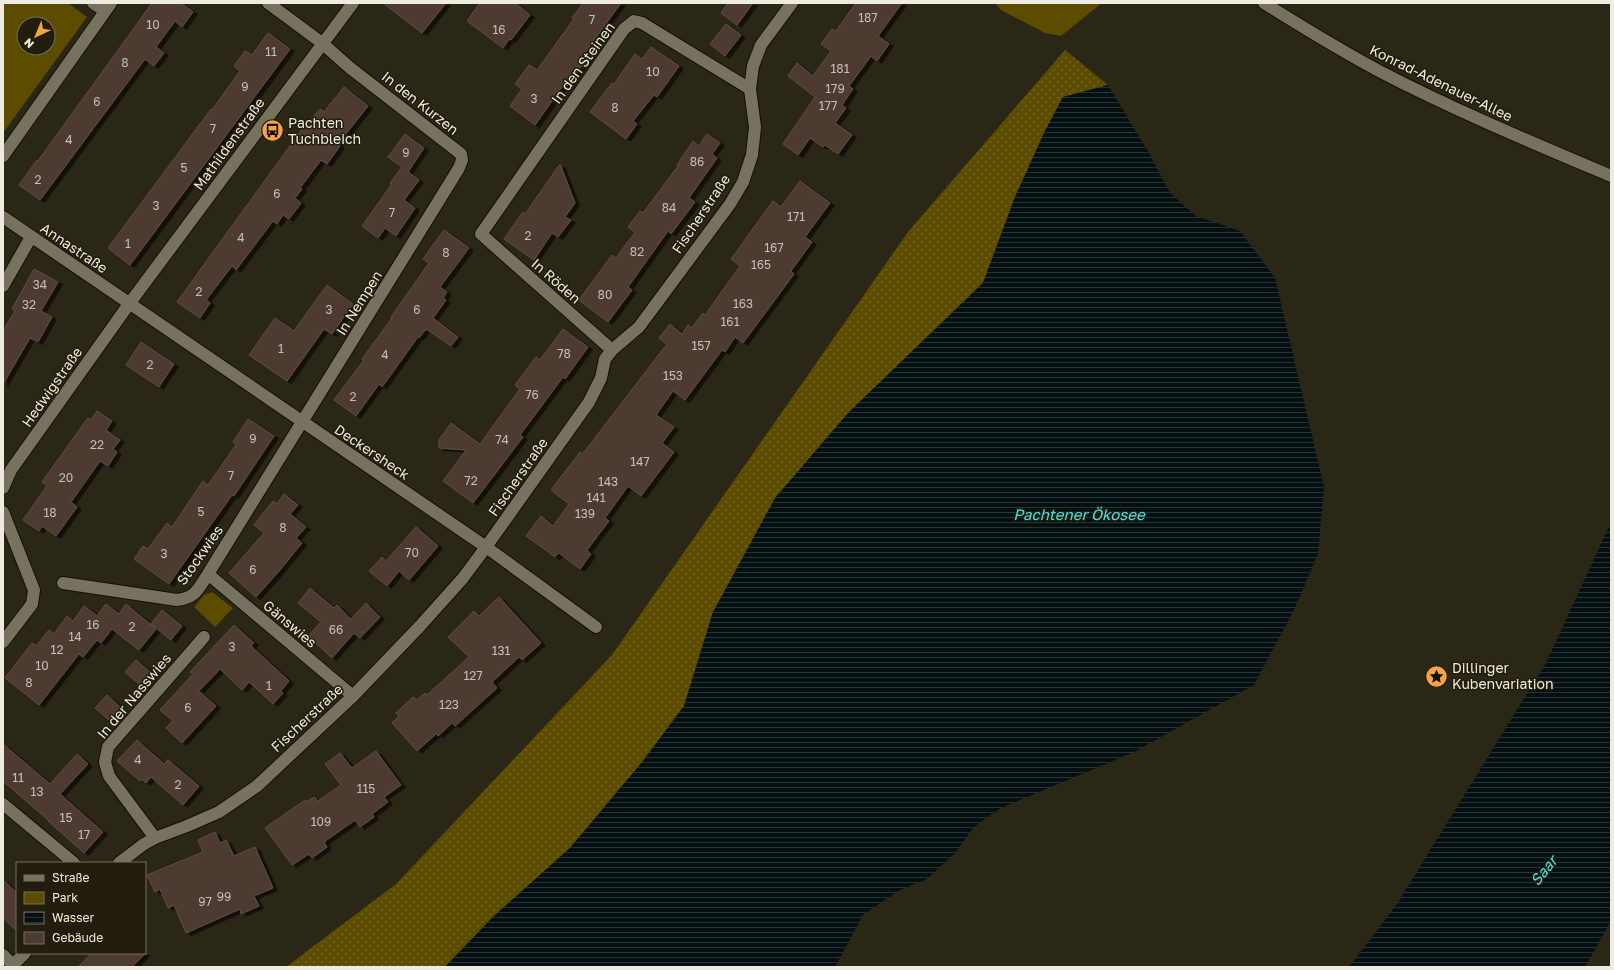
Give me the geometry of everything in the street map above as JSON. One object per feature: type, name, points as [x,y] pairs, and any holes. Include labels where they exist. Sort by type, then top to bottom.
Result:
[{"type":"street","points":[[3,156],[108,7],[93,3]]},
{"type":"street","points":[[268,3],[322,43]]},
{"type":"street","name":"Mathildenstraße","points":[[129,304],[353,3]]},
{"type":"street","name":"Fischerstraße","points":[[120,862],[130,853],[155,838],[218,812],[256,786],[353,696],[425,620],[462,578],[486,547],[589,402],[601,378],[605,359],[612,350],[639,327],[730,204],[743,182],[752,155],[755,126],[750,89],[753,66],[761,45],[792,3]]},
{"type":"street","name":"Konrad-Adenauer-Allee","points":[[1264,3],[1323,40],[1379,71],[1484,122],[1611,176]]},
{"type":"street","name":"In den Steinen","points":[[481,234],[624,29],[634,21],[642,23],[750,89]]},
{"type":"street","name":"In den Kurzen","points":[[322,43],[349,67],[461,154],[462,160],[460,168],[440,200]]},
{"type":"street","name":"In Nempen","points":[[302,422],[440,200]]},
{"type":"street","name":"Annastraße","points":[[3,217],[129,304]]},
{"type":"street","name":"In Röden","points":[[481,234],[612,350]]},
{"type":"street","points":[[3,286],[31,237]]},
{"type":"street","name":"Deckersheck","points":[[129,304],[486,547],[596,627]]},
{"type":"street","name":"Hedwigstraße","points":[[3,488],[11,470],[129,304]]},
{"type":"street","name":"Stockwies","points":[[63,583],[177,600],[187,599],[193,595],[208,574],[302,422]]},
{"type":"street","points":[[3,512],[34,590],[32,604],[3,642]]},
{"type":"street","name":"Gänswies","points":[[208,574],[353,696]]},
{"type":"street","name":"In der Nasswies","points":[[155,838],[109,776],[105,762],[108,747],[204,637]]},
{"type":"street","points":[[3,804],[73,862]]},
{"type":"street","points":[[3,955],[12,966],[24,954]]},
{"type":"green space","points":[[3,3],[68,3],[87,17],[3,133]]},
{"type":"green space","points":[[995,3],[1102,3],[1061,36],[1045,33],[1001,10]]},
{"type":"green space","points":[[1065,50],[1108,85],[1063,97],[1045,131],[1015,197],[983,283],[848,413],[713,612],[684,706],[643,761],[570,848],[493,917],[445,967],[286,967],[396,884],[612,655],[908,232]]},
{"type":"green space","points":[[212,592],[233,608],[215,627],[194,607],[204,595]]},
{"type":"water","name":"Pachtener Ökosee","points":[[1108,85],[1150,155],[1170,193],[1196,216],[1240,231],[1275,278],[1324,487],[1318,554],[1294,610],[1254,685],[1134,752],[999,809],[974,827],[955,853],[927,879],[898,891],[863,915],[835,967],[445,967],[493,917],[570,848],[643,761],[684,706],[713,612],[775,498],[848,413],[983,283],[1015,197],[1045,131],[1063,97]]},
{"type":"water","name":"Saar","points":[[1611,522],[1611,921],[1585,967],[1349,967],[1397,904],[1546,663]]},
{"type":"building","points":[[152,3],[181,3],[193,12],[182,27],[175,21],[156,47],[164,53],[154,66],[145,59],[40,200],[19,185]]},
{"type":"building","points":[[383,3],[446,3],[422,33]]},
{"type":"building","points":[[480,3],[515,3],[530,15],[503,48],[467,21]]},
{"type":"building","points":[[583,3],[621,3],[584,54],[588,57],[567,86],[564,84],[535,125],[510,106],[522,89],[515,84],[529,65],[537,70],[574,19],[572,18]]},
{"type":"building","points":[[728,3],[753,3],[737,25],[721,13]]},
{"type":"building","points":[[856,3],[902,3],[878,36],[889,44],[877,61],[871,56],[849,86],[853,89],[842,105],[846,108],[835,123],[852,135],[838,154],[825,145],[823,147],[810,138],[798,155],[783,144],[815,97],[788,76],[797,63],[813,76],[831,51],[821,44],[832,29],[836,31]]},
{"type":"building","points":[[726,24],[741,35],[725,56],[710,44]]},
{"type":"building","points":[[268,33],[290,49],[130,265],[108,248],[240,71],[234,66],[245,51],[252,55]]},
{"type":"building","points":[[651,47],[679,66],[657,97],[654,95],[633,121],[637,124],[626,139],[590,112],[612,83],[614,84],[635,54],[642,59]]},
{"type":"building","points":[[344,87],[368,106],[338,144],[340,146],[327,164],[321,160],[300,188],[302,189],[295,198],[301,203],[289,219],[283,215],[277,224],[273,221],[236,270],[232,266],[206,300],[210,303],[200,318],[177,302],[308,121],[309,122],[320,109],[324,112]]},
{"type":"building","points":[[405,134],[424,148],[408,172],[419,180],[404,200],[415,208],[396,236],[385,228],[378,238],[362,226],[392,184],[390,183],[402,167],[388,157]]},
{"type":"building","points":[[707,134],[720,143],[712,154],[717,158],[689,198],[695,202],[671,234],[668,231],[628,287],[632,290],[608,322],[579,300],[612,255],[616,258],[635,232],[628,227],[640,211],[643,213],[678,166],[677,165],[693,141],[699,146]]},
{"type":"building","points":[[560,164],[575,203],[565,217],[571,220],[558,237],[552,233],[534,260],[504,239],[523,212],[525,214]]},
{"type":"building","points":[[800,181],[830,203],[805,237],[812,242],[791,271],[794,274],[743,343],[735,337],[725,352],[722,350],[685,400],[673,391],[656,415],[674,427],[662,443],[674,452],[641,496],[628,486],[605,518],[609,521],[587,550],[591,554],[580,569],[559,553],[555,557],[526,536],[541,516],[553,526],[569,504],[551,490],[580,452],[582,454],[588,447],[667,344],[659,338],[670,324],[682,334],[688,325],[692,328],[703,313],[705,315],[740,266],[731,259],[773,201],[781,207]]},
{"type":"building","points":[[444,230],[469,248],[440,287],[447,292],[443,298],[446,300],[433,318],[458,337],[451,346],[426,329],[419,338],[418,337],[382,387],[379,384],[356,416],[334,400],[364,360],[362,359],[429,263],[423,259]]},
{"type":"building","points":[[34,269],[58,282],[41,311],[52,317],[38,342],[30,338],[3,384],[3,331],[15,311],[12,309]]},
{"type":"building","points":[[327,285],[353,304],[332,334],[324,329],[287,381],[249,355],[275,318],[294,331]]},
{"type":"building","points":[[563,329],[588,347],[565,379],[563,377],[520,435],[523,437],[473,503],[443,481],[466,450],[439,448],[439,440],[451,423],[480,444],[520,389],[515,385],[536,357],[540,360]]},
{"type":"building","points":[[141,342],[174,364],[159,387],[126,365]]},
{"type":"building","points":[[97,411],[112,421],[106,430],[120,440],[113,449],[117,452],[108,466],[100,461],[71,502],[77,507],[56,536],[42,526],[39,531],[23,520],[47,486],[42,482],[88,418],[91,420]]},
{"type":"building","points":[[248,419],[274,436],[234,496],[232,495],[169,584],[134,559],[143,546],[148,549],[167,523],[172,527],[203,481],[208,485],[236,445],[233,442]]},
{"type":"building","points":[[284,494],[298,505],[290,514],[306,527],[296,538],[302,543],[256,597],[229,573],[264,533],[254,525],[273,501],[277,504]]},
{"type":"building","points":[[416,527],[438,546],[409,580],[399,571],[387,586],[369,571],[382,557],[386,561]]},
{"type":"building","points":[[310,588],[334,608],[337,605],[351,619],[366,603],[380,617],[360,638],[354,633],[332,658],[308,636],[321,622],[298,603]]},
{"type":"building","points":[[499,597],[541,643],[522,660],[519,657],[492,682],[497,688],[455,726],[452,723],[438,736],[436,734],[417,751],[392,723],[399,716],[396,713],[413,697],[417,700],[425,693],[427,695],[469,657],[448,637],[474,611],[479,616]]},
{"type":"building","points":[[106,604],[119,614],[126,604],[156,629],[139,650],[112,629],[101,643],[97,640],[83,657],[79,654],[39,705],[5,678],[32,643],[36,646],[49,630],[54,634],[67,616],[73,621],[84,606],[97,616]]},
{"type":"building","points":[[162,610],[182,626],[171,640],[151,624]]},
{"type":"building","points":[[234,625],[254,643],[251,646],[289,681],[281,691],[283,693],[273,704],[249,682],[242,690],[220,669],[199,691],[216,706],[182,743],[166,728],[173,721],[160,710],[193,674],[190,672]]},
{"type":"building","points":[[136,660],[150,672],[139,684],[125,672]]},
{"type":"building","points":[[107,695],[120,707],[109,720],[95,708]]},
{"type":"building","points":[[137,740],[164,764],[168,760],[199,786],[183,805],[151,777],[146,783],[141,779],[140,781],[117,761]]},
{"type":"building","points":[[3,744],[50,784],[77,754],[88,764],[60,794],[103,832],[84,853],[3,781]]},
{"type":"building","points":[[376,751],[401,785],[384,797],[388,802],[372,814],[374,817],[360,827],[355,820],[324,842],[327,847],[312,858],[309,854],[292,865],[265,828],[305,800],[306,802],[314,797],[318,801],[341,785],[325,764],[340,753],[352,768]]},
{"type":"building","points":[[215,832],[220,843],[226,840],[234,856],[255,847],[273,888],[254,896],[259,906],[241,914],[240,909],[186,933],[174,905],[168,908],[160,889],[155,892],[147,875],[203,852],[198,840]]},
{"type":"building","points":[[3,880],[16,892],[16,930],[3,918]]},
{"type":"building","points":[[91,954],[145,954],[132,967],[78,967]]},
{"type":"place","name":"Pachten Tuchbleich","points":[[272,131]]},
{"type":"place","name":"Dillinger Kubenvariation","points":[[1436,676]]}]
